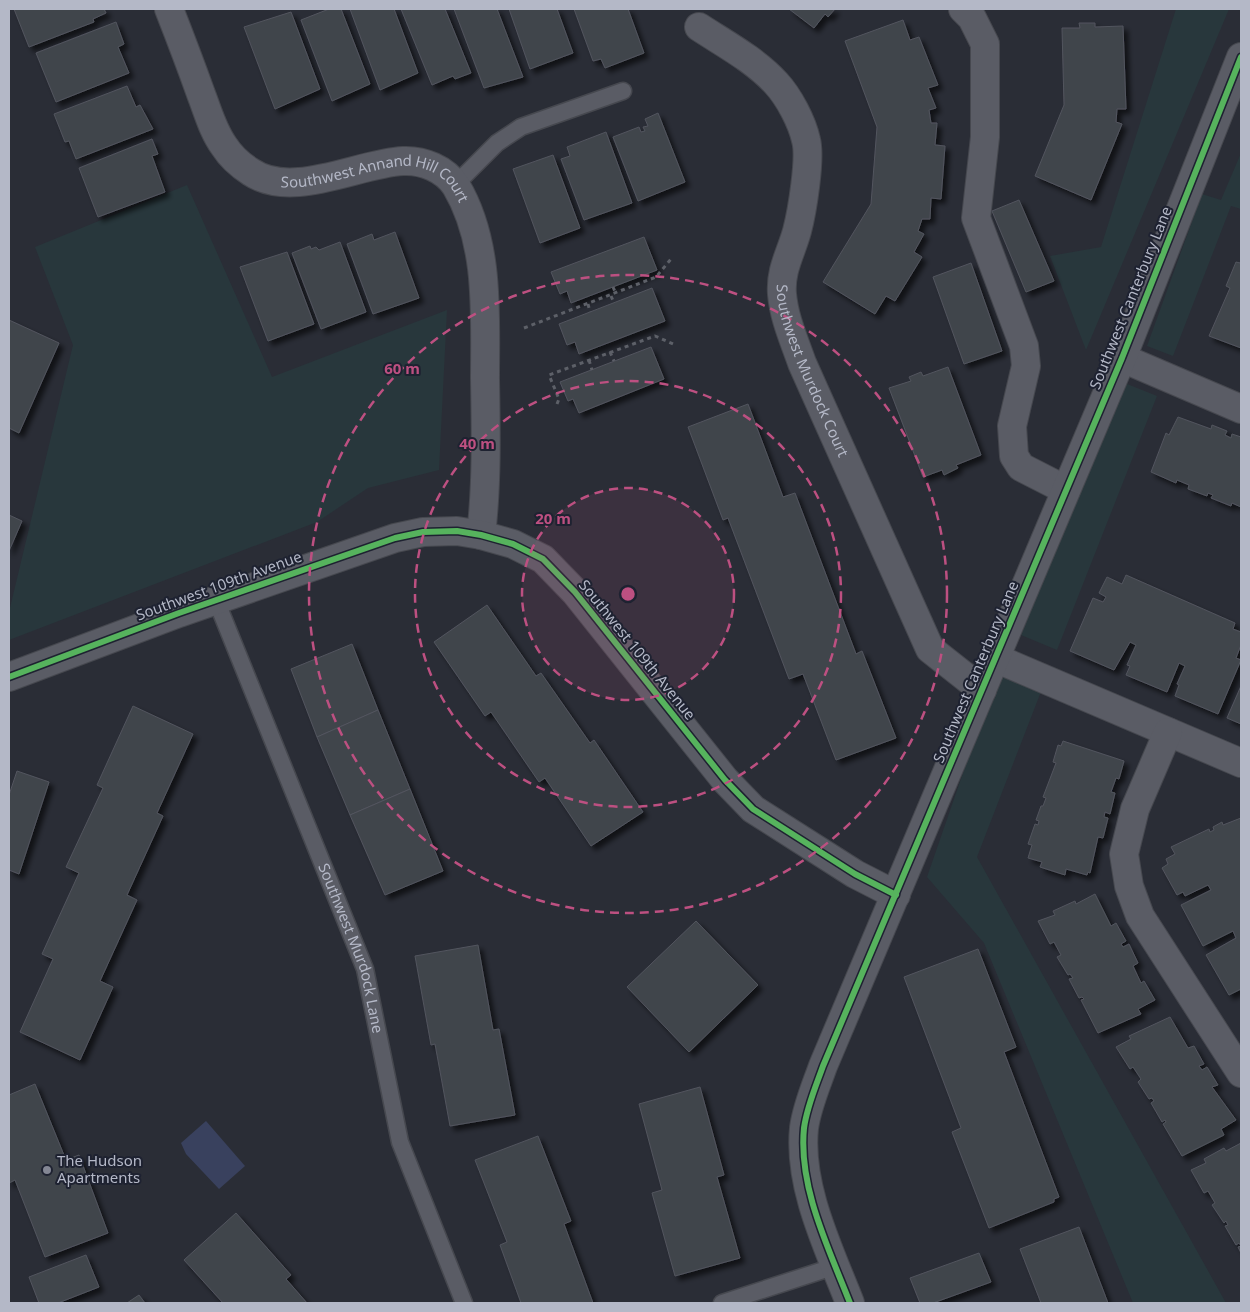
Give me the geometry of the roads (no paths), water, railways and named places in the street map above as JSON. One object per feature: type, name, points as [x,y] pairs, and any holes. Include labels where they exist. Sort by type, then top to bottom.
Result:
[{"type":"street","name":"Southwest Annand Hill Court","points":[[169,9],[216,132],[235,160],[254,174],[272,180],[293,182],[330,177],[373,166],[404,161],[426,164],[443,172],[455,185],[465,205],[478,244],[484,301],[486,487],[481,535]]},
{"type":"street","points":[[962,9],[972,18],[985,44],[985,137],[976,218],[1024,346],[1026,366],[1012,426],[1014,456],[1021,467],[1066,490]]},
{"type":"street","name":"Southwest Murdock Court","points":[[699,27],[744,56],[777,83],[793,109],[806,141],[806,168],[797,231],[783,269],[782,293],[786,321],[802,363],[930,649],[982,690]]},
{"type":"street","name":"Southwest Canterbury Lane","points":[[850,1303],[806,1177],[804,1127],[809,1105],[823,1066],[1122,358],[1241,57]]},
{"type":"street","points":[[1122,358],[1241,408]]},
{"type":"street","name":"Southwest 109th Avenue","points":[[9,677],[216,600],[395,538],[423,532],[456,531],[481,535],[513,544],[543,559],[575,592],[725,780],[753,809],[855,874],[896,896]]},
{"type":"street","points":[[995,658],[1241,763]]},
{"type":"street","points":[[1168,732],[1135,809],[1124,854],[1129,886],[1140,916],[1241,1073]]},
{"type":"lane","points":[[455,185],[497,143],[521,127],[623,90]]},
{"type":"lane","name":"Southwest Murdock Lane","points":[[216,600],[365,970],[400,1142],[464,1303]]},
{"type":"lane","points":[[722,1303],[836,1266]]},
{"type":"water","points":[[206,1121],[245,1166],[219,1189],[186,1154],[181,1143]]},
{"type":"place","name":"The Hudson Apartments","points":[[47,1170]]}]
